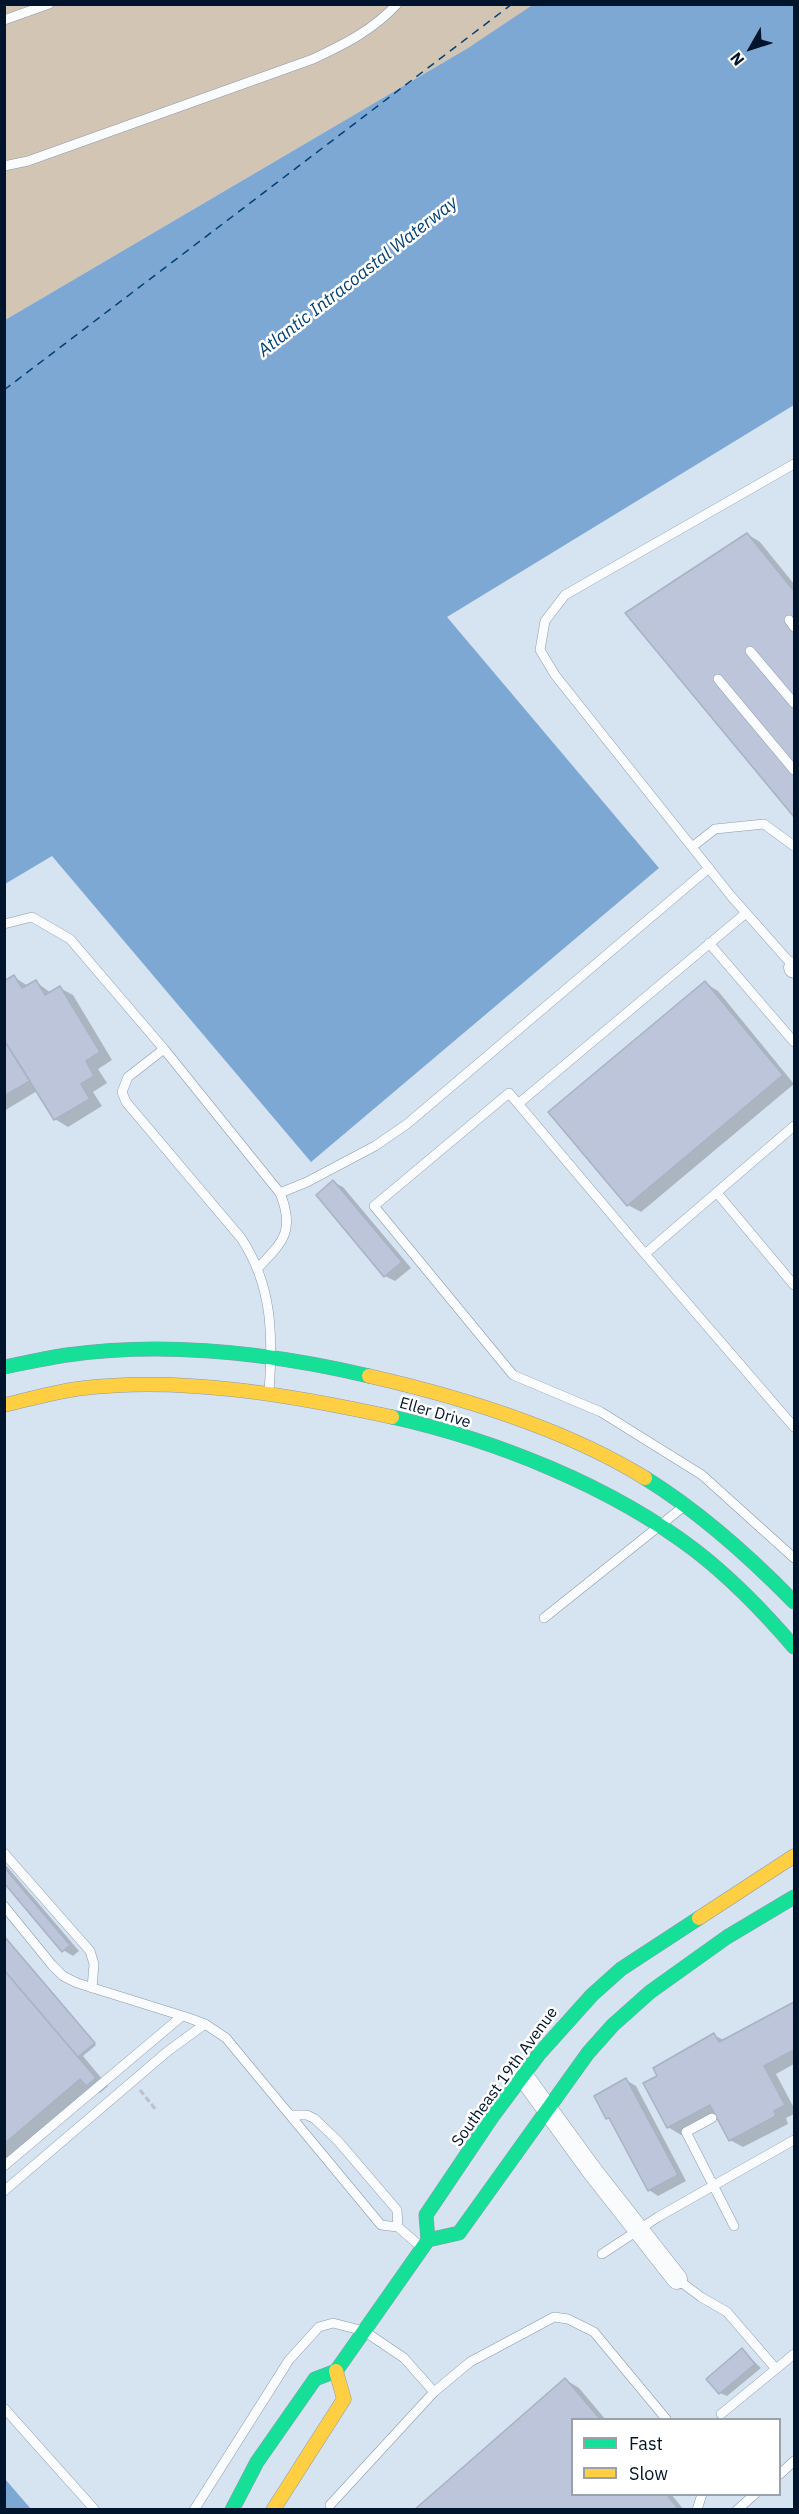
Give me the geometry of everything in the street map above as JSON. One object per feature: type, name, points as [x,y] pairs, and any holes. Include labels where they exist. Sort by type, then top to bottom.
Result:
[{"type":"street","name":"Eller Drive","points":[[4,1367],[36,1359],[103,1350],[232,1353],[374,1378],[500,1413],[561,1437],[648,1479],[751,1560],[795,1602]]},
{"type":"street","name":"Eller Drive","points":[[4,1405],[92,1387],[228,1389],[309,1400],[435,1429],[497,1449],[588,1486],[616,1500],[692,1548],[743,1591],[795,1647]]},
{"type":"street","name":"Southeast 19th Avenue","points":[[425,2244],[426,2215],[552,2036],[573,2013],[621,1969],[795,1856]]},
{"type":"street","points":[[232,2510],[257,2462],[315,2379],[336,2371],[425,2244],[459,2233],[588,2053],[630,2008],[727,1937],[795,1897]]},
{"type":"street","points":[[727,1937],[795,1914]]},
{"type":"street","points":[[523,2076],[677,2279]]},
{"type":"street","points":[[273,2510],[344,2399],[336,2371]]},
{"type":"lane","points":[[4,20],[49,4]]},
{"type":"lane","points":[[4,166],[28,161],[313,59],[356,39],[380,22],[397,4]]},
{"type":"lane","points":[[794,967],[692,847],[555,675],[540,650],[546,621],[565,594],[795,464]]},
{"type":"lane","points":[[750,651],[795,703]]},
{"type":"lane","points":[[718,679],[795,770]]},
{"type":"lane","points":[[692,847],[715,829],[764,824],[795,846]]},
{"type":"lane","points":[[280,1193],[356,1156],[407,1124],[709,868]]},
{"type":"lane","points":[[518,1104],[746,912]]},
{"type":"lane","points":[[4,924],[32,917],[70,939],[280,1193],[287,1211],[285,1234],[275,1250],[258,1268]]},
{"type":"lane","points":[[709,943],[795,1042]]},
{"type":"lane","points":[[164,1050],[128,1077],[122,1092],[126,1102],[241,1238],[258,1268],[269,1313],[271,1359],[268,1395]]},
{"type":"lane","points":[[795,1427],[509,1093],[374,1206],[513,1375],[601,1412],[702,1475],[795,1558]]},
{"type":"lane","points":[[645,1254],[795,1126]]},
{"type":"lane","points":[[717,1193],[795,1285]]},
{"type":"lane","points":[[544,1618],[685,1506]]},
{"type":"lane","points":[[4,1853],[90,1951],[94,1964],[92,1988]]},
{"type":"lane","points":[[4,1906],[63,1976],[92,1988],[205,2024],[226,2038],[381,2225],[398,2227],[425,2244]]},
{"type":"lane","points":[[4,2166],[182,2016]]},
{"type":"lane","points":[[4,2191],[168,2051],[205,2024]]},
{"type":"lane","points":[[292,2115],[308,2115],[338,2140],[397,2210],[398,2227]]},
{"type":"lane","points":[[712,2118],[686,2132],[734,2226]]},
{"type":"lane","points":[[602,2254],[638,2230],[795,2140]]},
{"type":"lane","points":[[677,2279],[701,2297],[727,2312],[776,2370]]},
{"type":"lane","points":[[330,2505],[434,2392],[470,2362],[554,2317],[568,2319],[594,2332],[665,2418]]},
{"type":"lane","points":[[194,2510],[289,2360],[319,2327],[333,2323],[364,2331],[404,2358],[434,2392]]},
{"type":"lane","points":[[721,2414],[795,2354]]},
{"type":"lane","points":[[4,2408],[95,2510]]},
{"type":"lane","points":[[781,2473],[795,2461]]},
{"type":"lane","points":[[737,2510],[753,2496]]},
{"type":"path","points":[[135,2084],[156,2110]]},
{"type":"shaded area","points":[[5,5],[534,5],[468,48],[5,320]]},
{"type":"water","name":"Atlantic Intracoastal Waterway","points":[[534,4],[794,5],[794,405],[447,617],[659,868],[311,1162],[52,856],[5,884],[5,320],[468,48]]},
{"type":"water","points":[[5,2479],[31,2509],[5,2509]]},
{"type":"building","points":[[747,533],[794,591],[794,817],[625,613]]},
{"type":"building","points":[[14,975],[22,988],[36,980],[45,995],[60,986],[100,1052],[86,1061],[94,1076],[81,1084],[90,1099],[54,1120],[4,1040],[4,981]]},
{"type":"building","points":[[705,981],[783,1075],[627,1206],[548,1112]]},
{"type":"building","points":[[4,1040],[30,1081],[4,1096]]},
{"type":"building","points":[[333,1180],[402,1262],[384,1277],[316,1195]]},
{"type":"building","points":[[4,1867],[70,1945],[62,1952],[4,1883]]},
{"type":"building","points":[[4,1936],[95,2043],[78,2057],[4,1970]]},
{"type":"building","points":[[4,1970],[96,2078],[86,2086],[80,2079],[4,2144]]},
{"type":"building","points":[[794,2002],[794,2050],[764,2066],[785,2105],[774,2111],[776,2116],[729,2141],[710,2105],[667,2128],[643,2083],[657,2076],[653,2068],[714,2033],[719,2042]]},
{"type":"building","points":[[626,2078],[678,2175],[648,2191],[609,2118],[606,2119],[594,2096]]},
{"type":"building","points":[[742,2348],[755,2364],[719,2394],[706,2379]]},
{"type":"building","points":[[565,2378],[599,2418],[571,2418],[571,2496],[668,2496],[677,2507],[674,2510],[414,2510]]},
{"type":"ferry route","points":[[4,390],[512,4]]},
{"type":"traffic: fast","points":[[4,1367],[59,1356],[105,1351],[181,1349],[295,1361],[369,1376]]},
{"type":"traffic: fast","points":[[392,1417],[471,1438],[511,1452],[590,1486],[627,1506],[696,1551],[747,1596],[794,1647]]},
{"type":"traffic: fast","points":[[645,1478],[685,1505],[723,1536],[794,1602]]},
{"type":"traffic: fast","points":[[428,2240],[459,2233],[588,2053],[613,2025],[650,1992],[727,1937],[794,1897]]},
{"type":"traffic: fast","points":[[232,2510],[257,2462],[315,2379],[336,2371],[428,2240],[426,2215],[492,2117],[539,2054],[592,1995],[621,1969],[699,1918]]},
{"type":"traffic: slow","points":[[369,1376],[440,1394],[511,1416],[581,1444],[645,1478]]},
{"type":"traffic: slow","points":[[4,1405],[84,1388],[122,1385],[200,1386],[278,1395],[392,1417]]},
{"type":"traffic: slow","points":[[699,1918],[794,1856]]},
{"type":"traffic: slow","points":[[273,2510],[344,2399],[336,2371]]}]
